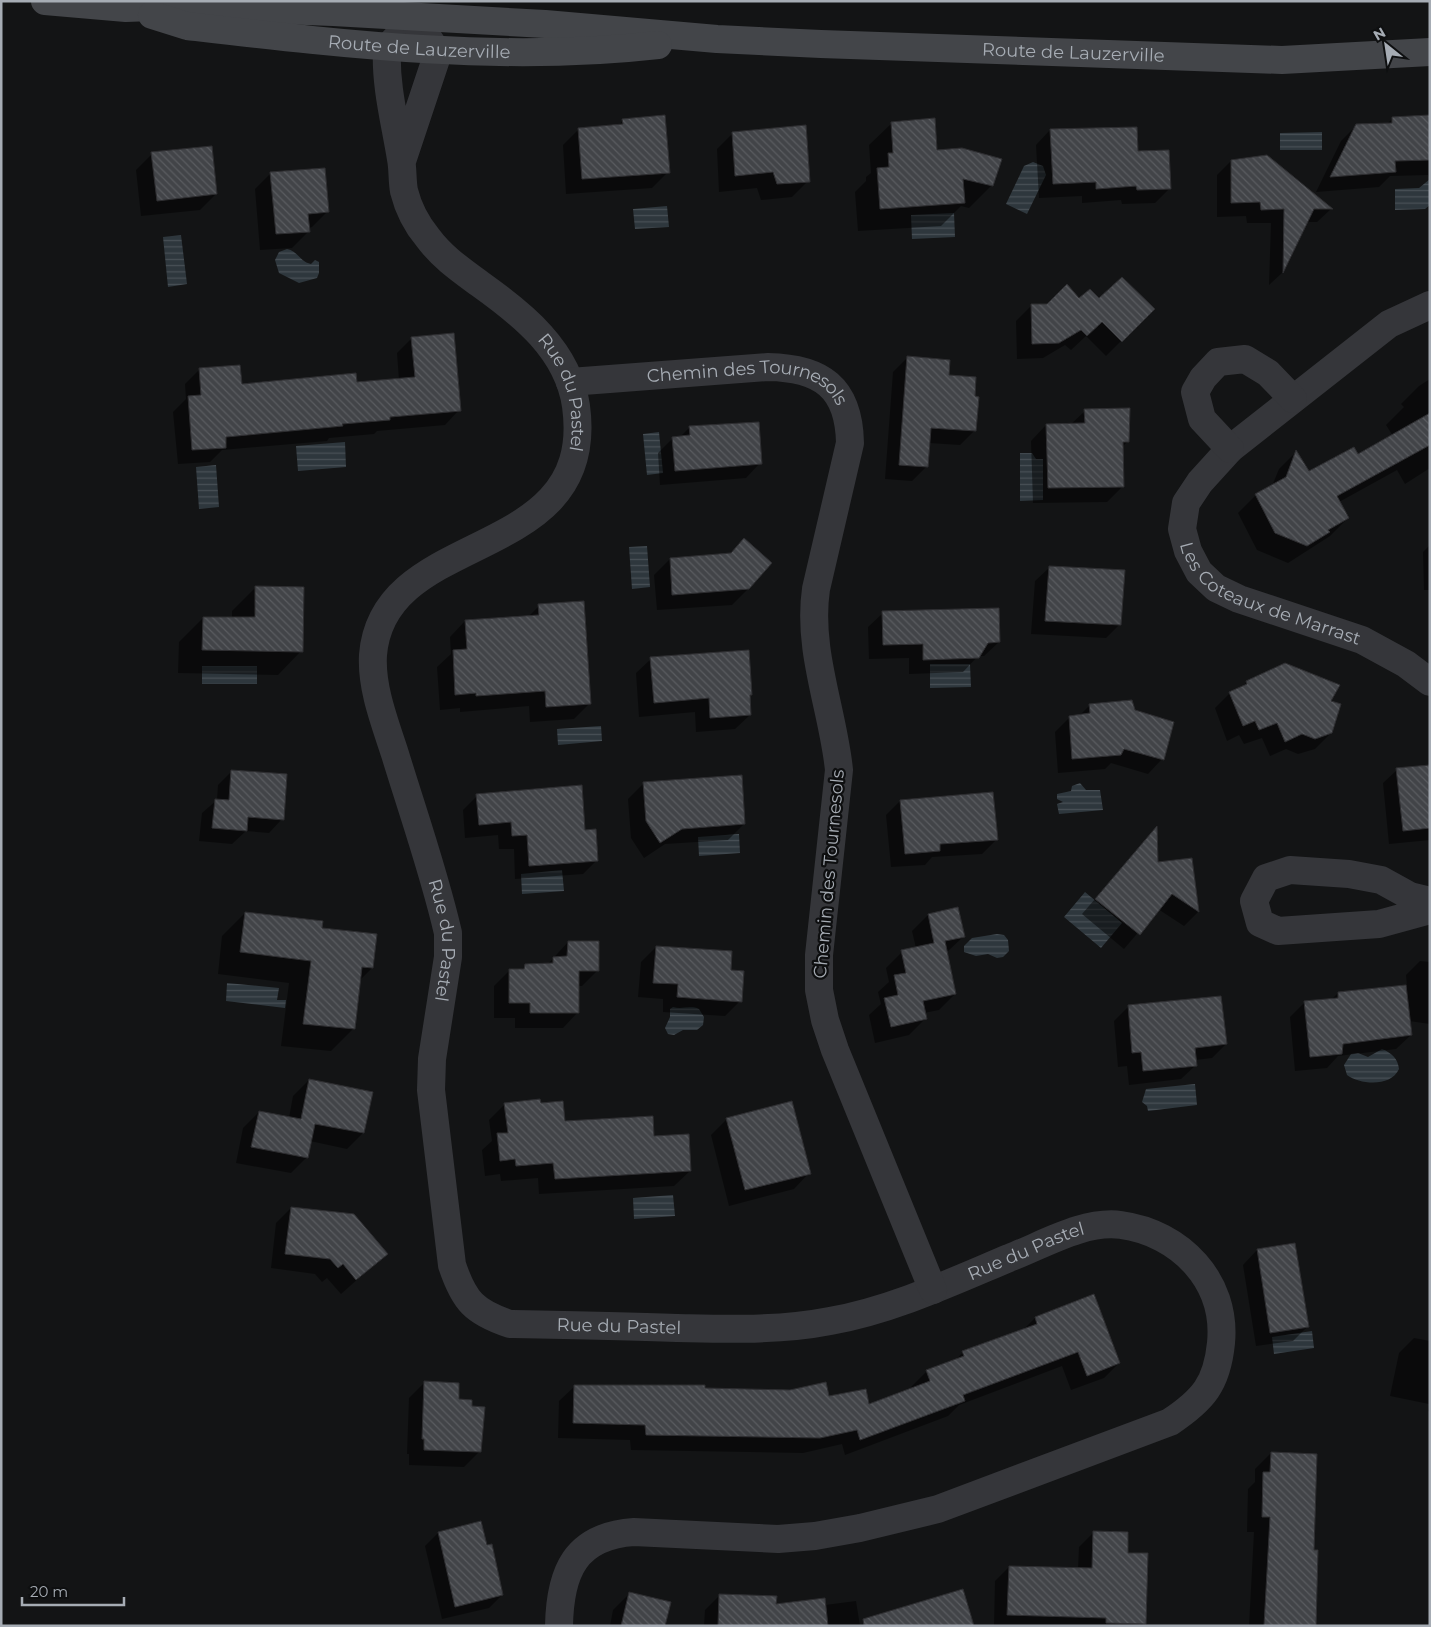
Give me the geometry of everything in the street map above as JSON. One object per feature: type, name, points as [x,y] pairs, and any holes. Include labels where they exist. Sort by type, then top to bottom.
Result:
[{"type":"street","name":"Route de Lauzerville","points":[[45,1],[126,8],[177,6],[333,12],[545,24],[717,38],[821,44],[1282,60],[1430,52]]},
{"type":"street","name":"Route de Lauzerville","points":[[126,8],[187,26],[387,48],[602,52],[717,38]]},
{"type":"street","points":[[387,48],[414,18],[436,50]]},
{"type":"street","name":"Rue du Pastel","points":[[387,48],[392,112],[402,161],[405,192],[414,218],[428,239],[446,260],[522,317],[549,344],[570,382],[576,405],[575,449],[570,469],[558,490],[544,507],[520,525],[434,569],[411,584],[399,595],[385,616],[376,638],[373,656],[375,682],[385,722],[448,933],[448,956],[432,1060],[431,1090],[452,1265],[459,1286],[470,1304],[488,1316],[510,1324],[750,1329],[793,1327],[832,1321],[868,1312],[933,1290],[1090,1227],[1118,1225],[1145,1229],[1169,1240],[1186,1252],[1210,1284],[1218,1301],[1222,1327],[1220,1355],[1210,1386],[1195,1405],[1170,1422],[938,1509],[860,1528],[787,1539],[634,1532],[613,1534],[582,1550],[571,1564],[564,1582],[559,1626]]},
{"type":"street","name":"Rue du Pastel","points":[[402,161],[436,59],[436,50]]},
{"type":"street","name":"Les Coteaux de Marrast","points":[[1430,305],[1389,324],[1230,449],[1200,482],[1186,503],[1182,529],[1188,551],[1199,572],[1216,588],[1239,599],[1362,640],[1406,664],[1430,682]]},
{"type":"street","points":[[1230,449],[1202,419],[1195,392],[1203,378],[1218,362],[1245,359],[1268,373],[1293,399]]},
{"type":"street","name":"Chemin des Tournesols","points":[[570,382],[768,367],[794,367],[814,374],[830,384],[843,405],[850,425],[850,443],[816,589],[812,614],[813,636],[837,748],[839,770],[819,955],[819,990],[825,1020],[835,1050],[933,1290]]},
{"type":"street","points":[[1430,901],[1410,896],[1381,880],[1349,874],[1290,870],[1266,878],[1254,901],[1260,923],[1278,931],[1379,924],[1430,910]]},
{"type":"shaded area","points":[[1322,132],[1322,150],[1280,150],[1280,133]]},
{"type":"shaded area","points":[[1033,162],[1043,166],[1046,175],[1027,214],[1006,204],[1024,166]]},
{"type":"shaded area","points":[[1430,179],[1430,205],[1425,209],[1395,210],[1395,189],[1419,188]]},
{"type":"shaded area","points":[[667,206],[669,227],[635,229],[633,209]]},
{"type":"shaded area","points":[[954,213],[955,237],[912,239],[911,215]]},
{"type":"shaded area","points":[[181,235],[187,284],[168,287],[163,237]]},
{"type":"shaded area","points":[[287,249],[294,252],[307,263],[311,264],[315,260],[319,262],[317,278],[299,283],[279,273],[275,260],[279,252]]},
{"type":"shaded area","points":[[659,432],[663,473],[647,475],[643,434]]},
{"type":"shaded area","points":[[345,442],[346,467],[298,471],[296,446]]},
{"type":"shaded area","points":[[1020,453],[1032,453],[1036,459],[1043,459],[1043,500],[1020,501]]},
{"type":"shaded area","points":[[216,465],[219,507],[199,509],[196,467]]},
{"type":"shaded area","points":[[647,546],[650,587],[632,589],[629,547]]},
{"type":"shaded area","points":[[930,664],[970,664],[971,687],[930,688]]},
{"type":"shaded area","points":[[202,666],[257,666],[257,684],[202,684]]},
{"type":"shaded area","points":[[601,726],[602,741],[558,745],[557,729]]},
{"type":"shaded area","points":[[1080,783],[1086,790],[1100,790],[1103,810],[1059,814],[1057,804],[1063,802],[1057,799],[1057,794],[1071,791],[1072,786]]},
{"type":"shaded area","points":[[739,834],[740,853],[699,856],[698,837]]},
{"type":"shaded area","points":[[562,870],[564,891],[522,894],[521,874]]},
{"type":"shaded area","points":[[1085,892],[1122,923],[1101,948],[1064,917]]},
{"type":"shaded area","points":[[997,934],[1004,935],[1008,940],[1009,951],[1003,957],[997,958],[988,954],[976,956],[964,952],[964,946],[972,938]]},
{"type":"shaded area","points":[[227,983],[279,988],[277,1000],[286,1000],[285,1008],[226,1001]]},
{"type":"shaded area","points":[[673,1007],[699,1009],[704,1017],[703,1025],[697,1030],[683,1030],[674,1035],[668,1034],[665,1028],[670,1017],[670,1009]]},
{"type":"shaded area","points":[[1382,1049],[1392,1054],[1396,1059],[1399,1069],[1395,1075],[1383,1081],[1367,1082],[1347,1075],[1344,1065],[1351,1054],[1358,1053],[1368,1057]]},
{"type":"shaded area","points":[[1195,1084],[1197,1105],[1148,1111],[1147,1106],[1142,1102],[1146,1089]]},
{"type":"shaded area","points":[[673,1195],[675,1216],[634,1219],[633,1198]]},
{"type":"shaded area","points":[[1312,1331],[1314,1348],[1274,1354],[1272,1337]]},
{"type":"building","points":[[665,115],[670,173],[582,179],[578,128],[623,124],[622,119]]},
{"type":"building","points":[[1430,115],[1430,160],[1395,161],[1396,172],[1330,177],[1356,124],[1392,123],[1392,117]]},
{"type":"building","points":[[935,118],[937,150],[962,148],[1002,159],[993,186],[963,179],[965,203],[880,209],[877,168],[889,167],[888,153],[893,153],[891,122]]},
{"type":"building","points":[[806,125],[810,182],[777,184],[773,172],[735,176],[732,132]]},
{"type":"building","points":[[1137,127],[1138,151],[1169,150],[1171,189],[1137,190],[1136,186],[1096,189],[1096,182],[1053,184],[1050,129]]},
{"type":"building","points":[[212,146],[217,194],[157,201],[151,152]]},
{"type":"building","points":[[1267,155],[1333,209],[1314,209],[1283,273],[1284,209],[1261,210],[1260,202],[1231,203],[1231,160]]},
{"type":"building","points":[[325,168],[329,212],[308,214],[310,232],[276,234],[270,172]]},
{"type":"building","points":[[1122,277],[1155,309],[1122,342],[1102,322],[1087,336],[1081,330],[1059,343],[1032,344],[1031,304],[1047,304],[1067,284],[1079,298],[1090,289],[1099,298]]},
{"type":"building","points":[[454,333],[461,411],[390,417],[390,420],[342,424],[343,426],[226,437],[226,448],[192,450],[188,396],[201,395],[199,368],[240,365],[242,384],[356,373],[357,382],[415,377],[411,337]]},
{"type":"building","points":[[907,356],[950,360],[949,375],[976,377],[975,396],[979,397],[976,431],[931,428],[928,467],[899,465]]},
{"type":"building","points":[[1130,408],[1129,442],[1123,442],[1124,487],[1048,488],[1046,424],[1085,423],[1084,409]]},
{"type":"building","points":[[1430,413],[1430,445],[1337,496],[1349,518],[1328,530],[1330,532],[1307,546],[1275,533],[1255,494],[1286,477],[1296,450],[1309,471],[1354,447],[1358,454]]},
{"type":"building","points":[[759,422],[762,464],[675,471],[672,437],[690,435],[689,426]]},
{"type":"building","points":[[744,538],[772,563],[749,589],[672,595],[670,558],[731,553]]},
{"type":"building","points":[[1049,566],[1125,570],[1121,625],[1045,621]]},
{"type":"building","points":[[255,586],[304,587],[303,652],[202,650],[203,617],[255,617]]},
{"type":"building","points":[[584,601],[591,704],[546,707],[545,691],[476,696],[476,693],[455,695],[453,650],[467,649],[465,620],[539,615],[538,604]]},
{"type":"building","points":[[999,608],[1000,642],[988,643],[979,658],[923,660],[923,644],[883,645],[882,611]]},
{"type":"building","points":[[749,650],[752,695],[750,695],[751,715],[710,718],[709,698],[654,703],[650,657]]},
{"type":"building","points":[[1285,663],[1340,685],[1331,701],[1341,704],[1332,733],[1315,739],[1302,734],[1285,742],[1277,723],[1259,730],[1255,721],[1243,726],[1229,692],[1247,684],[1246,681]]},
{"type":"building","points":[[1132,700],[1135,710],[1174,722],[1164,760],[1124,749],[1121,755],[1072,759],[1069,716],[1090,713],[1089,704]]},
{"type":"building","points":[[1430,765],[1430,828],[1403,831],[1396,768]]},
{"type":"building","points":[[231,770],[287,774],[284,820],[248,817],[247,831],[212,828],[215,799],[229,800]]},
{"type":"building","points":[[742,775],[745,824],[682,829],[660,843],[646,821],[643,782]]},
{"type":"building","points":[[582,785],[585,830],[596,829],[598,861],[529,866],[527,835],[512,836],[511,822],[479,825],[476,794]]},
{"type":"building","points":[[993,792],[998,840],[940,844],[940,851],[905,854],[900,800]]},
{"type":"building","points":[[1157,826],[1158,862],[1192,858],[1199,912],[1172,894],[1140,935],[1095,899]]},
{"type":"building","points":[[958,907],[965,937],[945,941],[956,994],[923,1001],[927,1019],[891,1027],[884,998],[898,995],[894,975],[906,973],[901,950],[934,943],[928,914]]},
{"type":"building","points":[[245,912],[323,921],[322,928],[377,934],[373,968],[362,967],[355,1029],[303,1024],[311,961],[240,952]]},
{"type":"building","points":[[568,941],[599,941],[599,971],[579,971],[579,1013],[530,1013],[530,1003],[509,1003],[509,969],[524,969],[525,964],[553,963],[553,957],[567,956]]},
{"type":"building","points":[[656,946],[732,951],[731,970],[744,971],[742,1002],[677,997],[678,984],[653,983]]},
{"type":"building","points":[[1406,985],[1412,1035],[1343,1044],[1342,1054],[1310,1057],[1304,1001],[1338,998],[1338,992]]},
{"type":"building","points":[[1221,996],[1227,1044],[1195,1048],[1197,1066],[1143,1071],[1141,1052],[1132,1053],[1128,1005]]},
{"type":"building","points":[[309,1079],[373,1092],[364,1133],[315,1124],[308,1158],[251,1147],[259,1111],[301,1119]]},
{"type":"building","points":[[540,1099],[541,1103],[563,1101],[565,1121],[653,1116],[654,1136],[689,1134],[691,1171],[555,1179],[553,1163],[516,1166],[515,1159],[500,1161],[497,1133],[508,1133],[504,1103]]},
{"type":"building","points":[[792,1101],[811,1174],[745,1190],[726,1118]]},
{"type":"building","points":[[291,1207],[354,1214],[388,1254],[356,1280],[343,1264],[338,1268],[330,1259],[285,1254]]},
{"type":"building","points":[[1295,1243],[1309,1327],[1270,1333],[1257,1249]]},
{"type":"building","points":[[1094,1294],[1120,1363],[1087,1376],[1078,1352],[963,1395],[965,1401],[860,1440],[857,1430],[820,1438],[646,1435],[645,1425],[573,1423],[574,1385],[705,1385],[705,1388],[790,1390],[826,1382],[829,1396],[866,1389],[869,1404],[930,1381],[926,1370],[964,1356],[962,1351],[1037,1324],[1035,1317]]},
{"type":"building","points":[[424,1381],[459,1383],[459,1399],[472,1400],[472,1406],[485,1407],[481,1452],[424,1450],[424,1439],[422,1439]]},
{"type":"building","points":[[1271,1452],[1317,1454],[1314,1550],[1318,1550],[1316,1626],[1264,1626],[1270,1517],[1262,1517],[1263,1472],[1270,1472]]},
{"type":"building","points":[[481,1521],[487,1545],[492,1544],[503,1595],[455,1607],[438,1532]]},
{"type":"building","points":[[1093,1531],[1128,1532],[1128,1553],[1148,1553],[1146,1624],[1106,1623],[1106,1618],[1007,1615],[1009,1566],[1092,1568]]},
{"type":"building","points":[[963,1589],[974,1626],[864,1626],[863,1619]]},
{"type":"building","points":[[629,1592],[671,1602],[665,1626],[621,1626]]},
{"type":"building","points":[[719,1594],[777,1596],[776,1604],[825,1598],[828,1626],[718,1626]]}]
